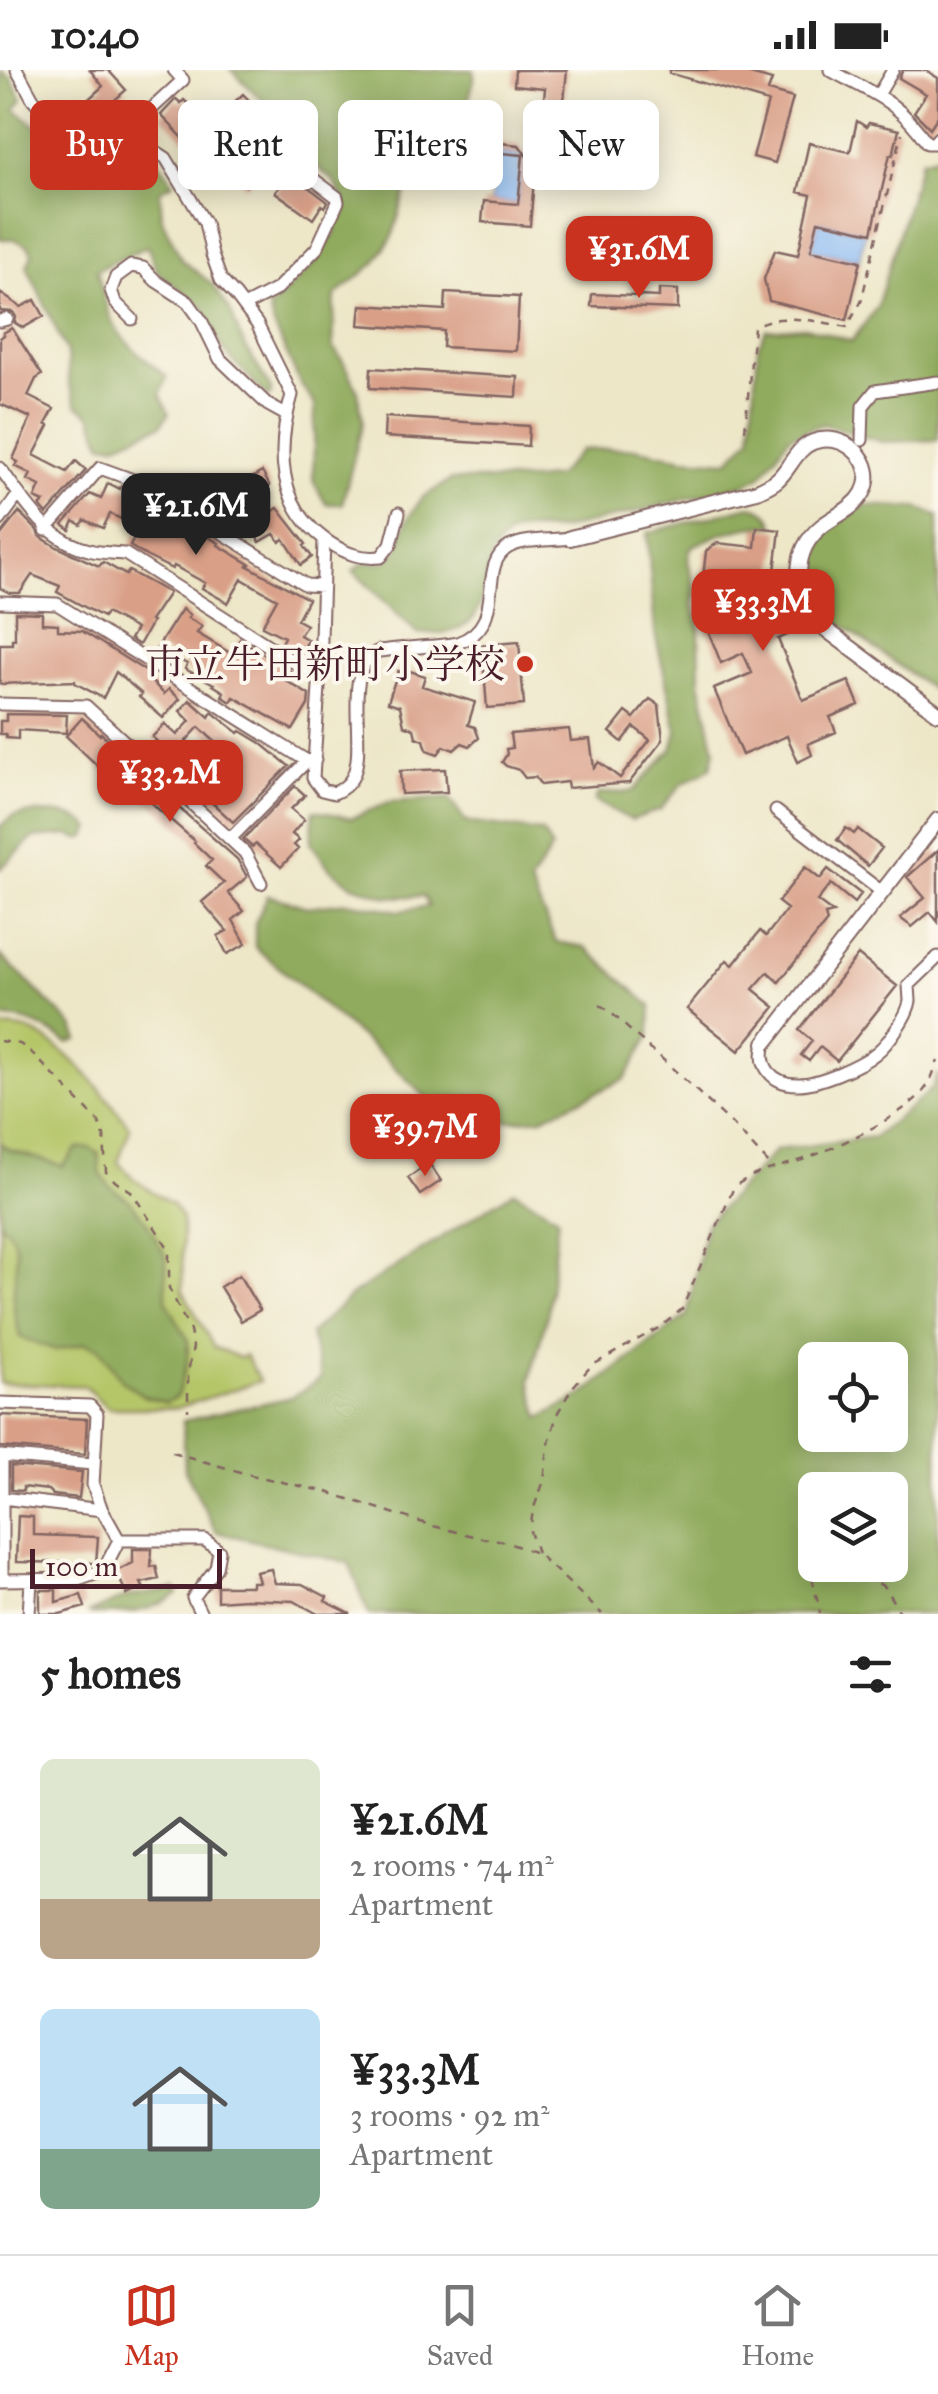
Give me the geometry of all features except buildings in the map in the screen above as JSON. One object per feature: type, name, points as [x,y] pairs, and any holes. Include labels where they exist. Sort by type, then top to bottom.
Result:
[{"type":"street","points":[[17,70],[33,100]]},
{"type":"street","points":[[158,103],[183,80],[174,70]]},
{"type":"street","points":[[830,70],[892,103],[927,143],[938,138]]},
{"type":"street","points":[[878,96],[893,70]]},
{"type":"street","points":[[158,153],[166,158],[205,223],[221,280],[258,324],[292,394],[282,454],[287,490],[302,518],[344,552],[366,559],[382,557],[391,544],[399,513]]},
{"type":"street","points":[[244,306],[277,288],[317,248],[338,202],[318,183]]},
{"type":"street","points":[[132,319],[115,302],[111,290],[116,277],[131,266],[143,268],[156,282],[188,302],[202,320],[220,359],[268,405],[286,415]]},
{"type":"street","points":[[862,440],[863,406],[875,391],[938,382]]},
{"type":"street","points":[[324,539],[320,672],[311,760],[313,778],[322,790],[334,792],[352,780],[361,669],[368,656],[380,651],[458,643],[475,632],[487,617],[492,572],[498,556],[507,548],[525,541],[570,538],[757,492],[775,482],[801,449],[814,441],[851,446],[866,464],[868,479],[855,504],[819,528],[810,540],[798,573],[806,608],[816,622],[938,713]]},
{"type":"street","points":[[0,468],[46,530],[60,539],[92,551],[125,554],[308,670],[320,672]]},
{"type":"street","points":[[46,530],[100,468],[144,484],[306,585],[323,586]]},
{"type":"street","points":[[0,520],[19,494]]},
{"type":"street","points":[[0,602],[57,604],[311,760]]},
{"type":"street","points":[[0,704],[86,706],[245,853],[261,883]]},
{"type":"street","points":[[230,840],[311,760]]},
{"type":"street","points":[[776,811],[882,892]]},
{"type":"street","points":[[938,820],[765,1043],[765,1068],[780,1081],[799,1084],[838,1074],[877,1053],[903,1020],[910,1001],[909,986],[938,957]]},
{"type":"street","points":[[0,1403],[90,1406],[97,1414],[93,1485],[119,1540]]},
{"type":"street","points":[[93,1464],[1,1456],[1,1580],[81,1579],[103,1571],[119,1540]]},
{"type":"street","points":[[2,1498],[102,1510]]},
{"type":"street","points":[[119,1540],[205,1540],[219,1551],[216,1568],[194,1598],[201,1614]]},
{"type":"street","points":[[29,1614],[31,1581]]},
{"type":"path","points":[[746,431],[754,327],[762,321],[808,319],[847,327],[861,302],[908,118]]},
{"type":"path","points":[[600,1005],[614,1013],[649,1050],[731,1122],[772,1167]]},
{"type":"path","points":[[0,1041],[20,1044],[31,1052],[98,1122],[104,1136],[106,1172],[131,1191],[170,1249],[168,1288],[190,1331],[193,1347],[188,1372],[188,1411]]},
{"type":"path","points":[[537,1552],[530,1532],[533,1510],[544,1481],[557,1414],[572,1388],[592,1366],[662,1326],[682,1310],[734,1187],[749,1176],[804,1159],[885,1122],[925,1090],[938,1061]]},
{"type":"path","points":[[172,1452],[537,1552],[602,1614]]},
{"type":"path","points":[[811,1582],[820,1614]]},
{"type":"path","points":[[877,1582],[901,1614]]},
{"type":"green space","points":[[231,70],[474,70],[468,100],[338,100],[338,189],[318,168],[318,100],[262,100]]},
{"type":"green space","points":[[0,71],[11,77],[22,99],[15,109],[30,121],[30,190],[158,190],[158,162],[163,168],[173,183],[160,190],[162,219],[182,260],[212,284],[230,310],[241,339],[271,389],[268,397],[219,343],[203,306],[158,273],[147,246],[97,270],[106,305],[119,333],[167,377],[160,394],[169,413],[161,425],[117,444],[103,444],[91,415],[77,405],[69,383],[67,353],[27,266],[32,254],[29,247],[14,239],[0,239]]},
{"type":"green space","points":[[938,155],[938,440],[882,442],[823,424],[790,436],[761,476],[746,484],[564,529],[511,534],[499,544],[492,558],[475,616],[465,626],[449,632],[418,634],[353,571],[363,563],[384,562],[397,552],[408,518],[423,497],[451,480],[537,480],[557,476],[581,450],[635,448],[683,458],[728,461],[751,437],[758,346],[766,330],[805,327],[852,341],[877,307],[921,160]]},
{"type":"green space","points":[[338,190],[407,190],[392,238],[374,264],[335,296],[333,347],[358,391],[363,422],[342,504],[326,504],[313,481],[315,405],[299,381],[269,309],[314,264],[334,234],[344,200]]},
{"type":"green space","points":[[866,505],[917,508],[938,515],[938,694],[837,621],[815,600],[809,563],[829,528]]},
{"type":"green space","points":[[750,506],[765,511],[774,525],[741,528],[712,538],[691,547],[688,560],[696,591],[693,604],[699,622],[700,681],[715,750],[711,768],[682,784],[660,810],[631,820],[595,801],[598,794],[633,791],[672,749],[677,731],[655,633],[647,533]]},
{"type":"green space","points":[[449,798],[466,822],[542,832],[552,848],[530,883],[556,942],[585,947],[651,1006],[650,1035],[625,1079],[542,1118],[456,1126],[384,1057],[255,947],[255,923],[268,895],[307,907],[346,902],[400,911],[429,906],[423,896],[387,897],[352,885],[330,869],[311,843],[314,810],[352,818],[389,802]]},
{"type":"green space","points":[[13,816],[71,816],[91,828],[87,837],[79,839],[69,835],[33,838],[0,869],[0,826]]},
{"type":"green space","points":[[0,955],[73,1026],[78,1040],[68,1043],[36,1024],[0,1018]]},
{"type":"green space","points":[[0,1027],[28,1030],[60,1049],[99,1088],[130,1128],[118,1162],[135,1180],[174,1206],[182,1219],[183,1291],[214,1347],[240,1358],[245,1355],[260,1381],[177,1408],[108,1408],[84,1386],[0,1383]]},
{"type":"green space","points":[[938,1073],[938,1614],[369,1614],[349,1563],[216,1532],[185,1470],[183,1421],[292,1397],[321,1378],[310,1334],[352,1295],[514,1191],[558,1217],[548,1312],[530,1380],[540,1418],[580,1397],[687,1315],[706,1224],[776,1150],[874,1137],[931,1090]]},
{"type":"green space","points":[[0,1143],[9,1150],[63,1166],[77,1148],[90,1148],[99,1154],[100,1173],[109,1186],[130,1201],[146,1221],[166,1257],[166,1300],[188,1340],[187,1364],[177,1396],[166,1403],[144,1396],[122,1381],[99,1348],[85,1343],[56,1350],[20,1337],[14,1306],[16,1250],[9,1231],[0,1224]]},
{"type":"green space","points":[[176,1589],[178,1594],[168,1601],[146,1609],[87,1614],[126,1597]]},
{"type":"water","points":[[503,154],[523,155],[518,204],[491,202],[492,190],[503,190]]},
{"type":"water","points":[[818,221],[865,232],[859,260],[811,250]]},
{"type":"place","name":"市立牛田新町小学校","points":[[525,664]]}]
